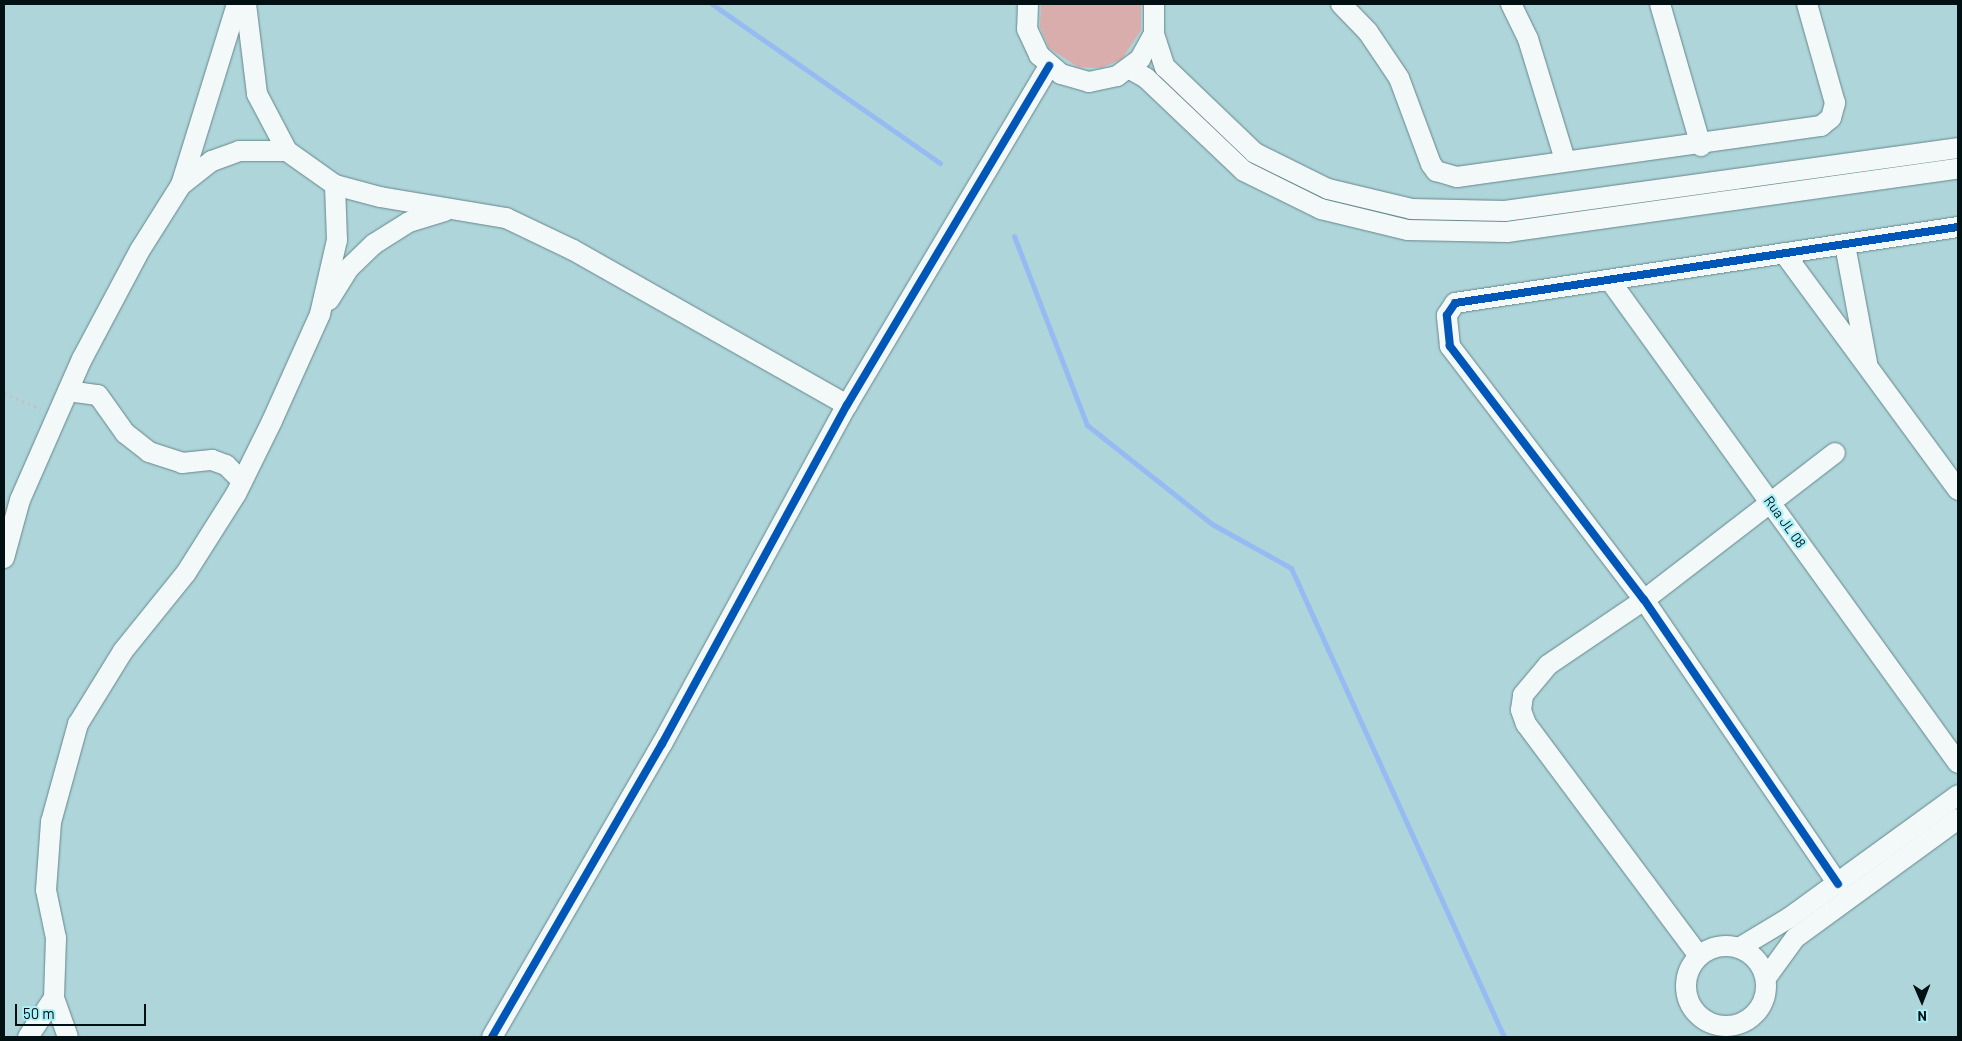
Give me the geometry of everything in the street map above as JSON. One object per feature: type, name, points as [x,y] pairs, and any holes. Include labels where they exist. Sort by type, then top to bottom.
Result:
[{"type":"street","points":[[4,558],[20,500],[68,391],[140,250],[181,185],[237,4]]},
{"type":"street","points":[[246,4],[257,94],[287,151],[335,185],[446,210],[506,218],[573,250],[847,405]]},
{"type":"street","points":[[1028,4],[1031,43],[1049,66],[1074,79],[1089,82],[1117,76],[1130,69],[1140,59],[1154,34]]},
{"type":"street","points":[[1154,4],[1154,34],[1165,67],[1255,154],[1328,189],[1411,209],[1505,211],[1958,148]]},
{"type":"street","points":[[1341,4],[1368,32],[1399,78],[1436,171],[1457,177],[1565,160],[1701,146],[1816,128],[1831,118],[1835,103],[1807,4]]},
{"type":"street","points":[[1511,4],[1528,39],[1565,160]]},
{"type":"street","points":[[1660,4],[1701,146]]},
{"type":"street","points":[[492,1037],[662,744],[847,405],[1049,66]]},
{"type":"street","points":[[1130,69],[1146,78],[1244,172],[1321,209],[1408,230],[1507,232],[1958,169]]},
{"type":"street","points":[[181,185],[212,161],[238,151],[287,151]]},
{"type":"street","points":[[320,314],[337,240],[335,185]]},
{"type":"street","points":[[68,1037],[54,998],[56,938],[46,890],[51,822],[78,724],[123,651],[186,573],[242,481],[320,314],[348,269],[374,244],[409,222],[446,210]]},
{"type":"street","points":[[1838,884],[1644,600],[1450,346],[1446,328],[1447,315],[1455,303],[1611,282],[1784,253],[1958,227]]},
{"type":"street","points":[[1845,245],[1868,368]]},
{"type":"street","points":[[1784,253],[1958,490]]},
{"type":"street","name":"Rua JL 08","points":[[1611,282],[1958,763]]},
{"type":"street","points":[[68,391],[98,395],[125,433],[149,452],[182,463],[212,460],[231,468],[242,481]]},
{"type":"street","points":[[1699,956],[1526,724],[1521,710],[1523,695],[1548,665],[1644,600],[1770,501],[1835,453]]},
{"type":"street","points":[[1739,948],[1838,884],[1958,795]]},
{"type":"street","points":[[1766,978],[1756,960],[1739,948],[1718,947],[1699,956],[1688,974],[1686,995],[1696,1013],[1714,1025],[1734,1026],[1753,1016],[1764,999],[1766,978],[1796,938],[1958,819]]},
{"type":"street","points":[[28,1037],[54,998]]},
{"type":"path","points":[[4,393],[57,416]]},
{"type":"shaded area","points":[[1041,4],[1141,4],[1141,30],[1122,59],[1101,68],[1078,67],[1049,48],[1040,27]]},
{"type":"waterway","points":[[712,4],[940,163]]},
{"type":"waterway","points":[[1014,236],[1087,425],[1212,524],[1291,568],[1504,1037]]},
{"type":"cycle path","points":[[492,1037],[662,744],[847,405],[1049,66]]},
{"type":"cycle path","points":[[1838,884],[1644,600],[1450,346],[1447,315],[1455,303],[1958,227]]}]
